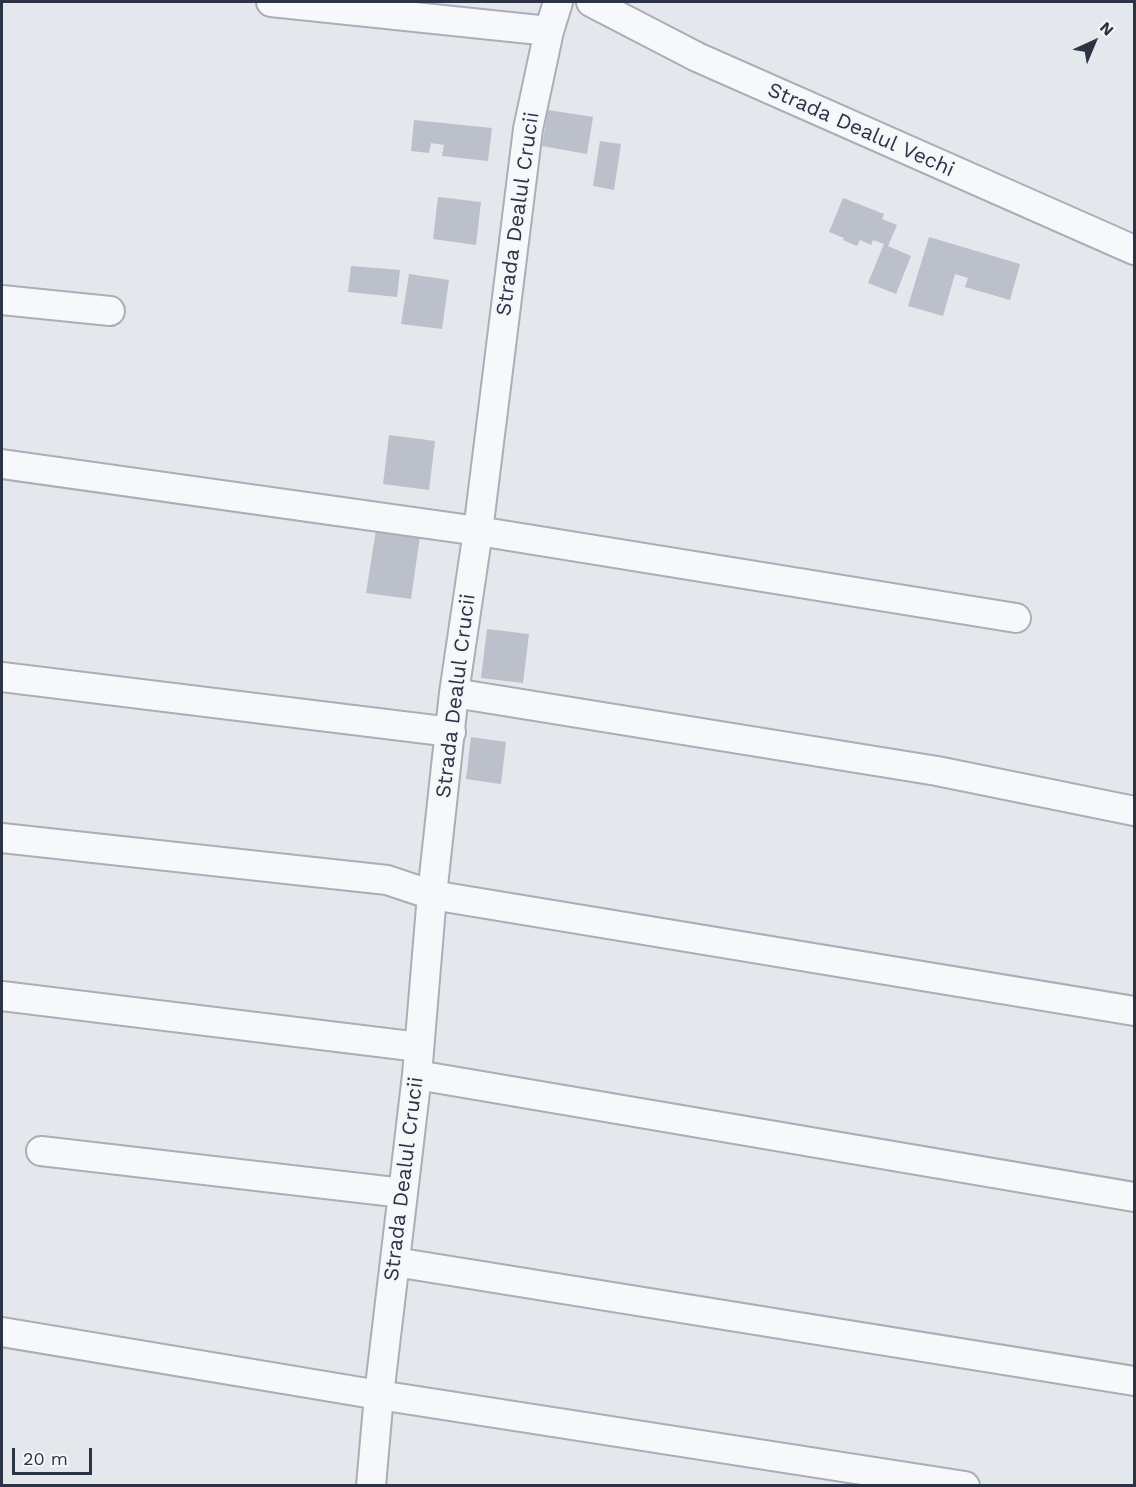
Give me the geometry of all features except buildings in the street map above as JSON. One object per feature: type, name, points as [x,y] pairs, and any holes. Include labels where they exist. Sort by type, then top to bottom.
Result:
[{"type":"street","points":[[271,2],[549,31]]},
{"type":"street","name":"Strada Dealul Crucii","points":[[371,1485],[379,1395],[417,1076],[432,894],[454,693],[478,531],[528,129],[549,31],[558,2]]},
{"type":"street","name":"Strada Dealul Vechi","points":[[591,2],[697,57],[1134,250]]},
{"type":"street","points":[[2,300],[110,311]]},
{"type":"street","points":[[2,464],[478,531],[1016,618]]},
{"type":"street","points":[[2,677],[451,732]]},
{"type":"street","points":[[454,693],[937,771],[1134,811]]},
{"type":"street","points":[[2,838],[387,880],[432,894],[1134,1011]]},
{"type":"street","points":[[2,996],[419,1047]]},
{"type":"street","points":[[417,1076],[1134,1197]]},
{"type":"street","points":[[41,1151],[404,1193]]},
{"type":"street","points":[[395,1262],[1134,1381]]},
{"type":"street","points":[[2,1332],[379,1395],[965,1485]]}]
